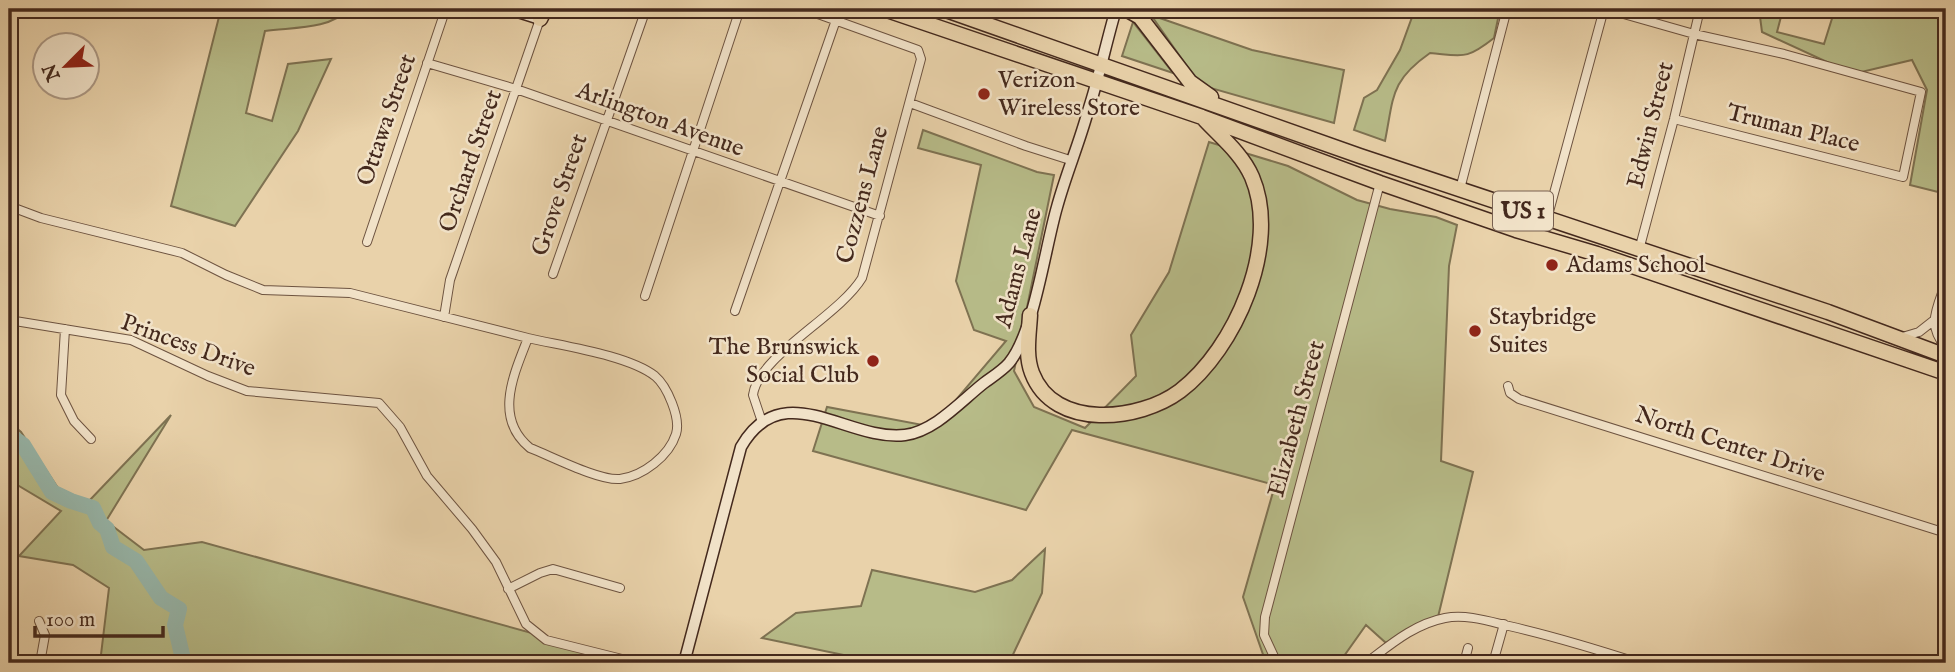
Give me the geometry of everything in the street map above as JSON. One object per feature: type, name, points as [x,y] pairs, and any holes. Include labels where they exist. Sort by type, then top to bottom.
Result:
[{"type":"highway","name":"US 1","points":[[884,9],[1202,117],[1516,230],[1597,254],[1946,373]]},
{"type":"highway","name":"US 1","points":[[943,9],[1547,219],[1828,312],[1946,356]]},
{"type":"highway","points":[[1126,9],[1140,18],[1194,86],[1233,111]]},
{"type":"highway","points":[[1030,315],[1028,355],[1035,379],[1050,398],[1064,407],[1080,412],[1110,415],[1147,409],[1179,392],[1203,369],[1223,342],[1247,294],[1258,255],[1260,224],[1257,194],[1250,172],[1236,152],[1202,117]]},
{"type":"highway","points":[[1918,364],[1946,380]]},
{"type":"street","points":[[508,9],[542,12]]},
{"type":"street","name":"Grove Street","points":[[553,274],[646,9]]},
{"type":"street","points":[[645,296],[740,9]]},
{"type":"street","name":"Cozzens Lane","points":[[762,422],[753,395],[761,373],[833,312],[856,289],[862,278],[921,58],[918,50],[804,9]]},
{"type":"street","name":"Adams Lane","points":[[762,422],[778,415],[797,412],[888,434],[906,435],[919,431],[943,416],[1007,366],[1022,340],[1030,315],[1070,160],[1088,112],[1116,9]]},
{"type":"street","points":[[1460,189],[1507,9]]},
{"type":"street","points":[[1547,219],[1605,9],[1694,34]]},
{"type":"street","name":"Edwin Street","points":[[1639,250],[1700,9]]},
{"type":"street","name":"Ottawa Street","points":[[367,243],[444,10]]},
{"type":"street","name":"Orchard Street","points":[[444,317],[450,280],[542,12]]},
{"type":"street","points":[[735,312],[836,20]]},
{"type":"street","name":"Truman Place","points":[[1674,119],[1903,177],[1921,92],[1784,54],[1694,34]]},
{"type":"street","name":"Arlington Avenue","points":[[426,63],[516,89],[880,216]]},
{"type":"street","points":[[910,103],[1070,160]]},
{"type":"street","name":"Elizabeth Street","points":[[1277,663],[1264,635],[1265,617],[1380,183]]},
{"type":"street","points":[[9,206],[41,218],[182,253],[263,290],[350,293],[616,358],[643,368],[658,378],[670,395],[675,415],[676,433],[658,460],[647,470],[618,479],[582,469],[530,448],[520,440],[511,423],[509,389],[528,338]]},
{"type":"street","points":[[1946,282],[1933,321],[1937,337],[1946,348]]},
{"type":"street","name":"Princess Drive","points":[[9,320],[131,340],[247,391],[379,403],[400,427],[427,476],[496,562],[526,624],[546,640],[638,663]]},
{"type":"street","points":[[1896,339],[1919,332],[1933,321]]},
{"type":"street","points":[[65,329],[61,395],[74,421],[91,439]]},
{"type":"street","name":"North Center Drive","points":[[1508,386],[1510,393],[1519,399],[1946,533]]},
{"type":"street","points":[[684,663],[741,447],[762,422]]},
{"type":"street","points":[[508,589],[553,569],[620,588]]},
{"type":"street","points":[[1366,663],[1422,625],[1446,618],[1475,618],[1504,624],[1557,637],[1639,663]]},
{"type":"street","points":[[39,621],[46,635],[40,663]]},
{"type":"street","points":[[1493,663],[1504,624]]},
{"type":"street","points":[[1464,663],[1468,648]]},
{"type":"green space","points":[[221,9],[348,9],[331,21],[321,24],[265,31],[246,113],[272,121],[288,64],[331,59],[298,131],[235,226],[171,206]]},
{"type":"green space","points":[[1415,9],[1500,9],[1494,38],[1485,45],[1464,55],[1430,53],[1407,72],[1396,91],[1385,141],[1354,130],[1364,98],[1377,90],[1400,50]]},
{"type":"green space","points":[[1759,9],[1783,9],[1777,32],[1824,44],[1835,9],[1946,9],[1946,194],[1910,185],[1927,90],[1912,60],[1853,74],[1762,32]]},
{"type":"green space","points":[[1151,15],[1252,50],[1344,70],[1334,123],[1200,85]]},
{"type":"green space","points":[[1133,22],[1173,73],[1122,56]]},
{"type":"green space","points":[[923,130],[1037,172],[1054,175],[1014,371],[1034,407],[1085,428],[1136,376],[1131,335],[1169,272],[1209,142],[1288,166],[1357,200],[1436,217],[1457,225],[1449,266],[1441,461],[1473,472],[1438,617],[1386,643],[1366,625],[1339,663],[1266,663],[1243,597],[1275,485],[1072,430],[1026,510],[813,451],[827,407],[933,427],[1006,341],[974,330],[956,281],[981,165],[918,148]]},
{"type":"green space","points":[[171,415],[106,521],[144,550],[202,542],[640,663],[100,663],[109,588],[73,565],[19,556],[61,511],[9,480],[9,422],[21,432],[58,488],[88,502]]},
{"type":"green space","points":[[1045,549],[1042,593],[1009,663],[882,663],[762,638],[796,613],[861,606],[872,570],[975,592],[1012,580]]},
{"type":"waterway","points":[[9,435],[23,445],[52,492],[93,508],[100,523],[107,529],[113,547],[136,561],[161,598],[179,609],[175,625],[183,659],[180,663]]},
{"type":"place","name":"Verizon Wireless Store","points":[[984,94]]},
{"type":"place","name":"Adams School","points":[[1552,265]]},
{"type":"place","name":"Staybridge Suites","points":[[1475,331]]},
{"type":"place","name":"The Brunswick Social Club","points":[[873,361]]}]
